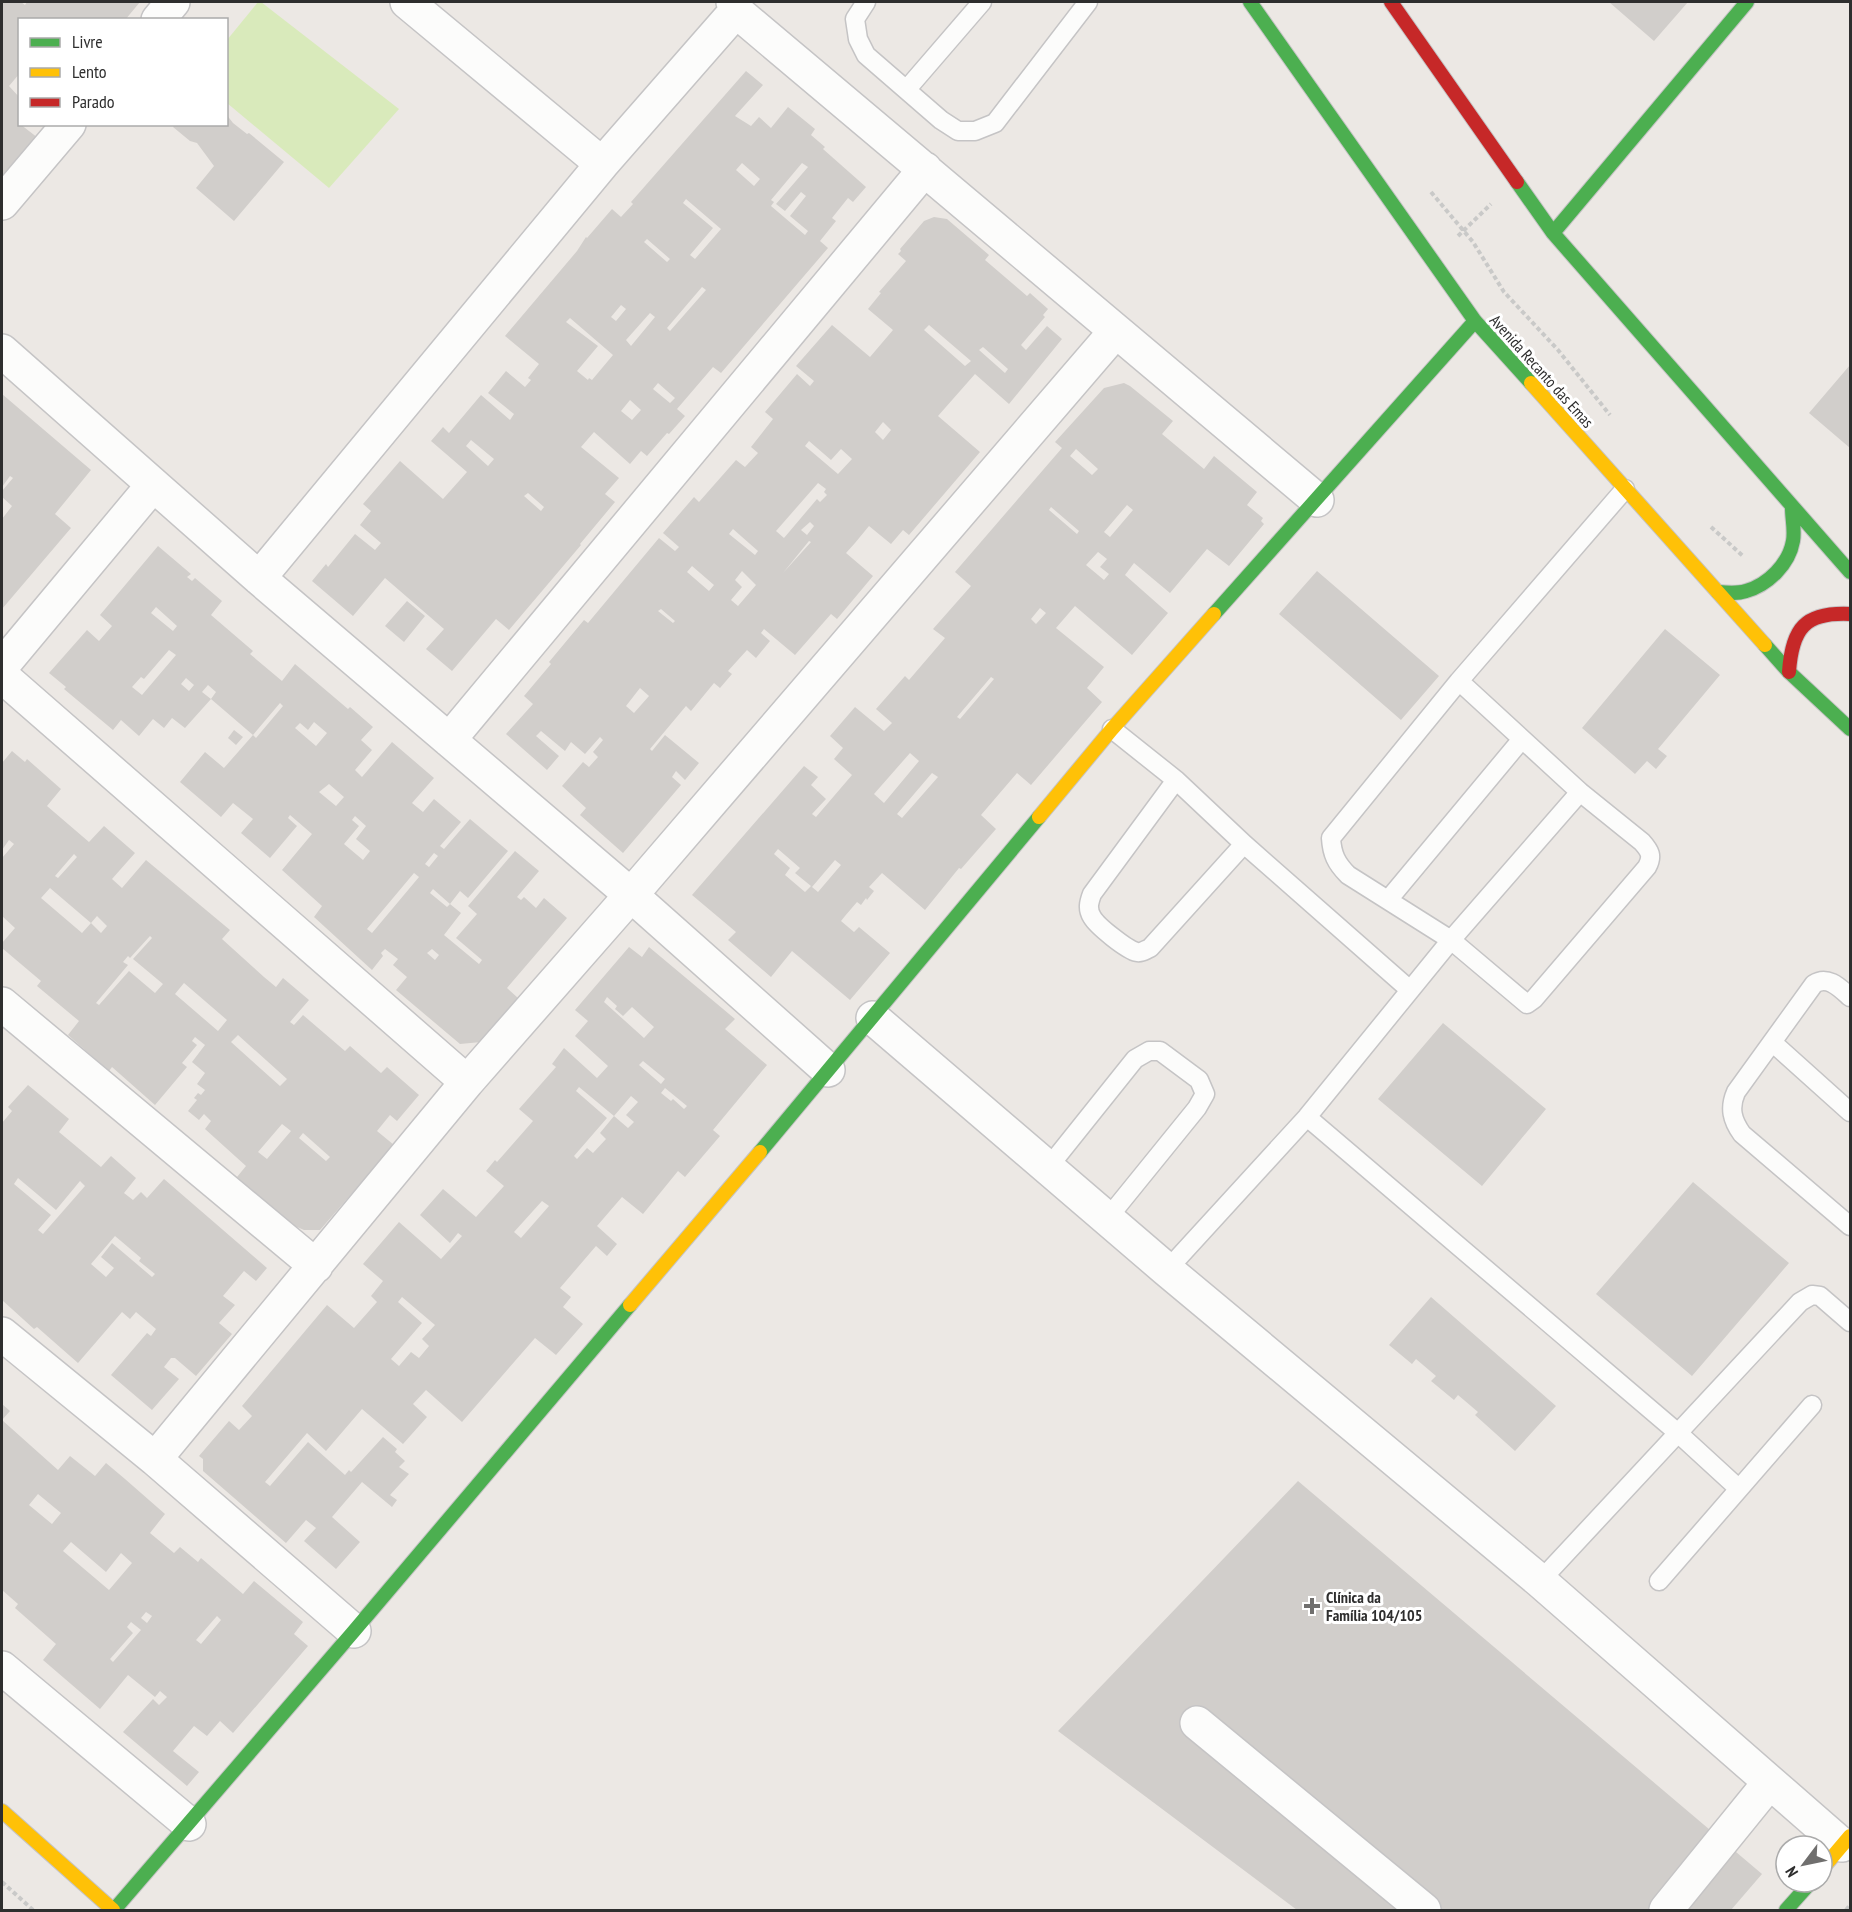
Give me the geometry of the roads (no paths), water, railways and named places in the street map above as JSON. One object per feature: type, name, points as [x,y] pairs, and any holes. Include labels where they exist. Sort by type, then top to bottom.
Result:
[{"type":"street","points":[[160,18],[173,2]]},
{"type":"street","points":[[407,2],[602,164]]},
{"type":"street","name":"Avenida Recanto das Emas","points":[[1250,2],[1475,321],[1789,672],[1851,729]]},
{"type":"street","points":[[1391,2],[1553,233],[1792,508],[1851,572]]},
{"type":"street","points":[[1553,233],[1747,2]]},
{"type":"street","points":[[259,578],[734,6],[1115,332],[1317,500]]},
{"type":"street","points":[[2,203],[67,126]]},
{"type":"street","points":[[449,740],[925,169]]},
{"type":"street","points":[[2,1811],[113,1911],[873,1018],[1112,729],[1475,321]]},
{"type":"street","points":[[155,1459],[467,1082],[632,895],[1115,332]]},
{"type":"street","points":[[2,351],[259,578],[632,895],[828,1070]]},
{"type":"street","points":[[2,666],[153,485]]},
{"type":"street","points":[[1718,592],[1739,593],[1754,587],[1783,567],[1794,540],[1792,508]]},
{"type":"street","points":[[1789,672],[1789,650],[1797,631],[1820,616],[1832,613],[1851,614]]},
{"type":"street","points":[[2,676],[467,1082]]},
{"type":"street","points":[[2,1004],[316,1266]]},
{"type":"street","points":[[873,1018],[1107,1220],[1540,1581],[1769,1783],[1838,1850]]},
{"type":"street","points":[[2,1335],[155,1459],[354,1630]]},
{"type":"street","points":[[2,1668],[189,1824]]},
{"type":"street","points":[[1197,1723],[1424,1911]]},
{"type":"street","points":[[1666,1911],[1769,1783]]},
{"type":"street","points":[[1786,1911],[1800,1894]]},
{"type":"lane","points":[[866,2],[855,19],[858,39],[866,55],[941,120],[958,131],[975,131],[995,123],[1088,2]]},
{"type":"lane","points":[[907,89],[981,2]]},
{"type":"lane","points":[[1458,681],[1580,792],[1650,850],[1651,860],[1647,867],[1534,999],[1527,1004],[1451,940],[1348,875],[1336,863],[1331,850],[1330,838],[1458,681],[1625,489]]},
{"type":"lane","points":[[1112,729],[1176,780],[1244,844],[1410,990]]},
{"type":"lane","points":[[1388,900],[1522,739]]},
{"type":"lane","points":[[1176,780],[1092,894],[1089,905],[1091,916],[1097,922],[1135,951],[1142,952],[1150,948],[1244,844]]},
{"type":"lane","points":[[1167,1270],[1308,1117],[1451,940],[1580,792]]},
{"type":"lane","points":[[1851,997],[1832,982],[1819,981],[1814,984],[1736,1092],[1731,1110],[1734,1124],[1742,1134],[1851,1226]]},
{"type":"lane","points":[[1772,1042],[1851,1112]]},
{"type":"lane","points":[[1047,1168],[1135,1059],[1149,1052],[1160,1051],[1199,1080],[1205,1094],[1197,1108],[1107,1220]]},
{"type":"lane","points":[[1308,1117],[1678,1433],[1738,1488]]},
{"type":"lane","points":[[1540,1581],[1800,1302],[1812,1295],[1820,1296],[1851,1322]]},
{"type":"lane","points":[[1659,1581],[1812,1405]]},
{"type":"place","name":"Clínica da Família 104/105","points":[[1312,1606]]}]
